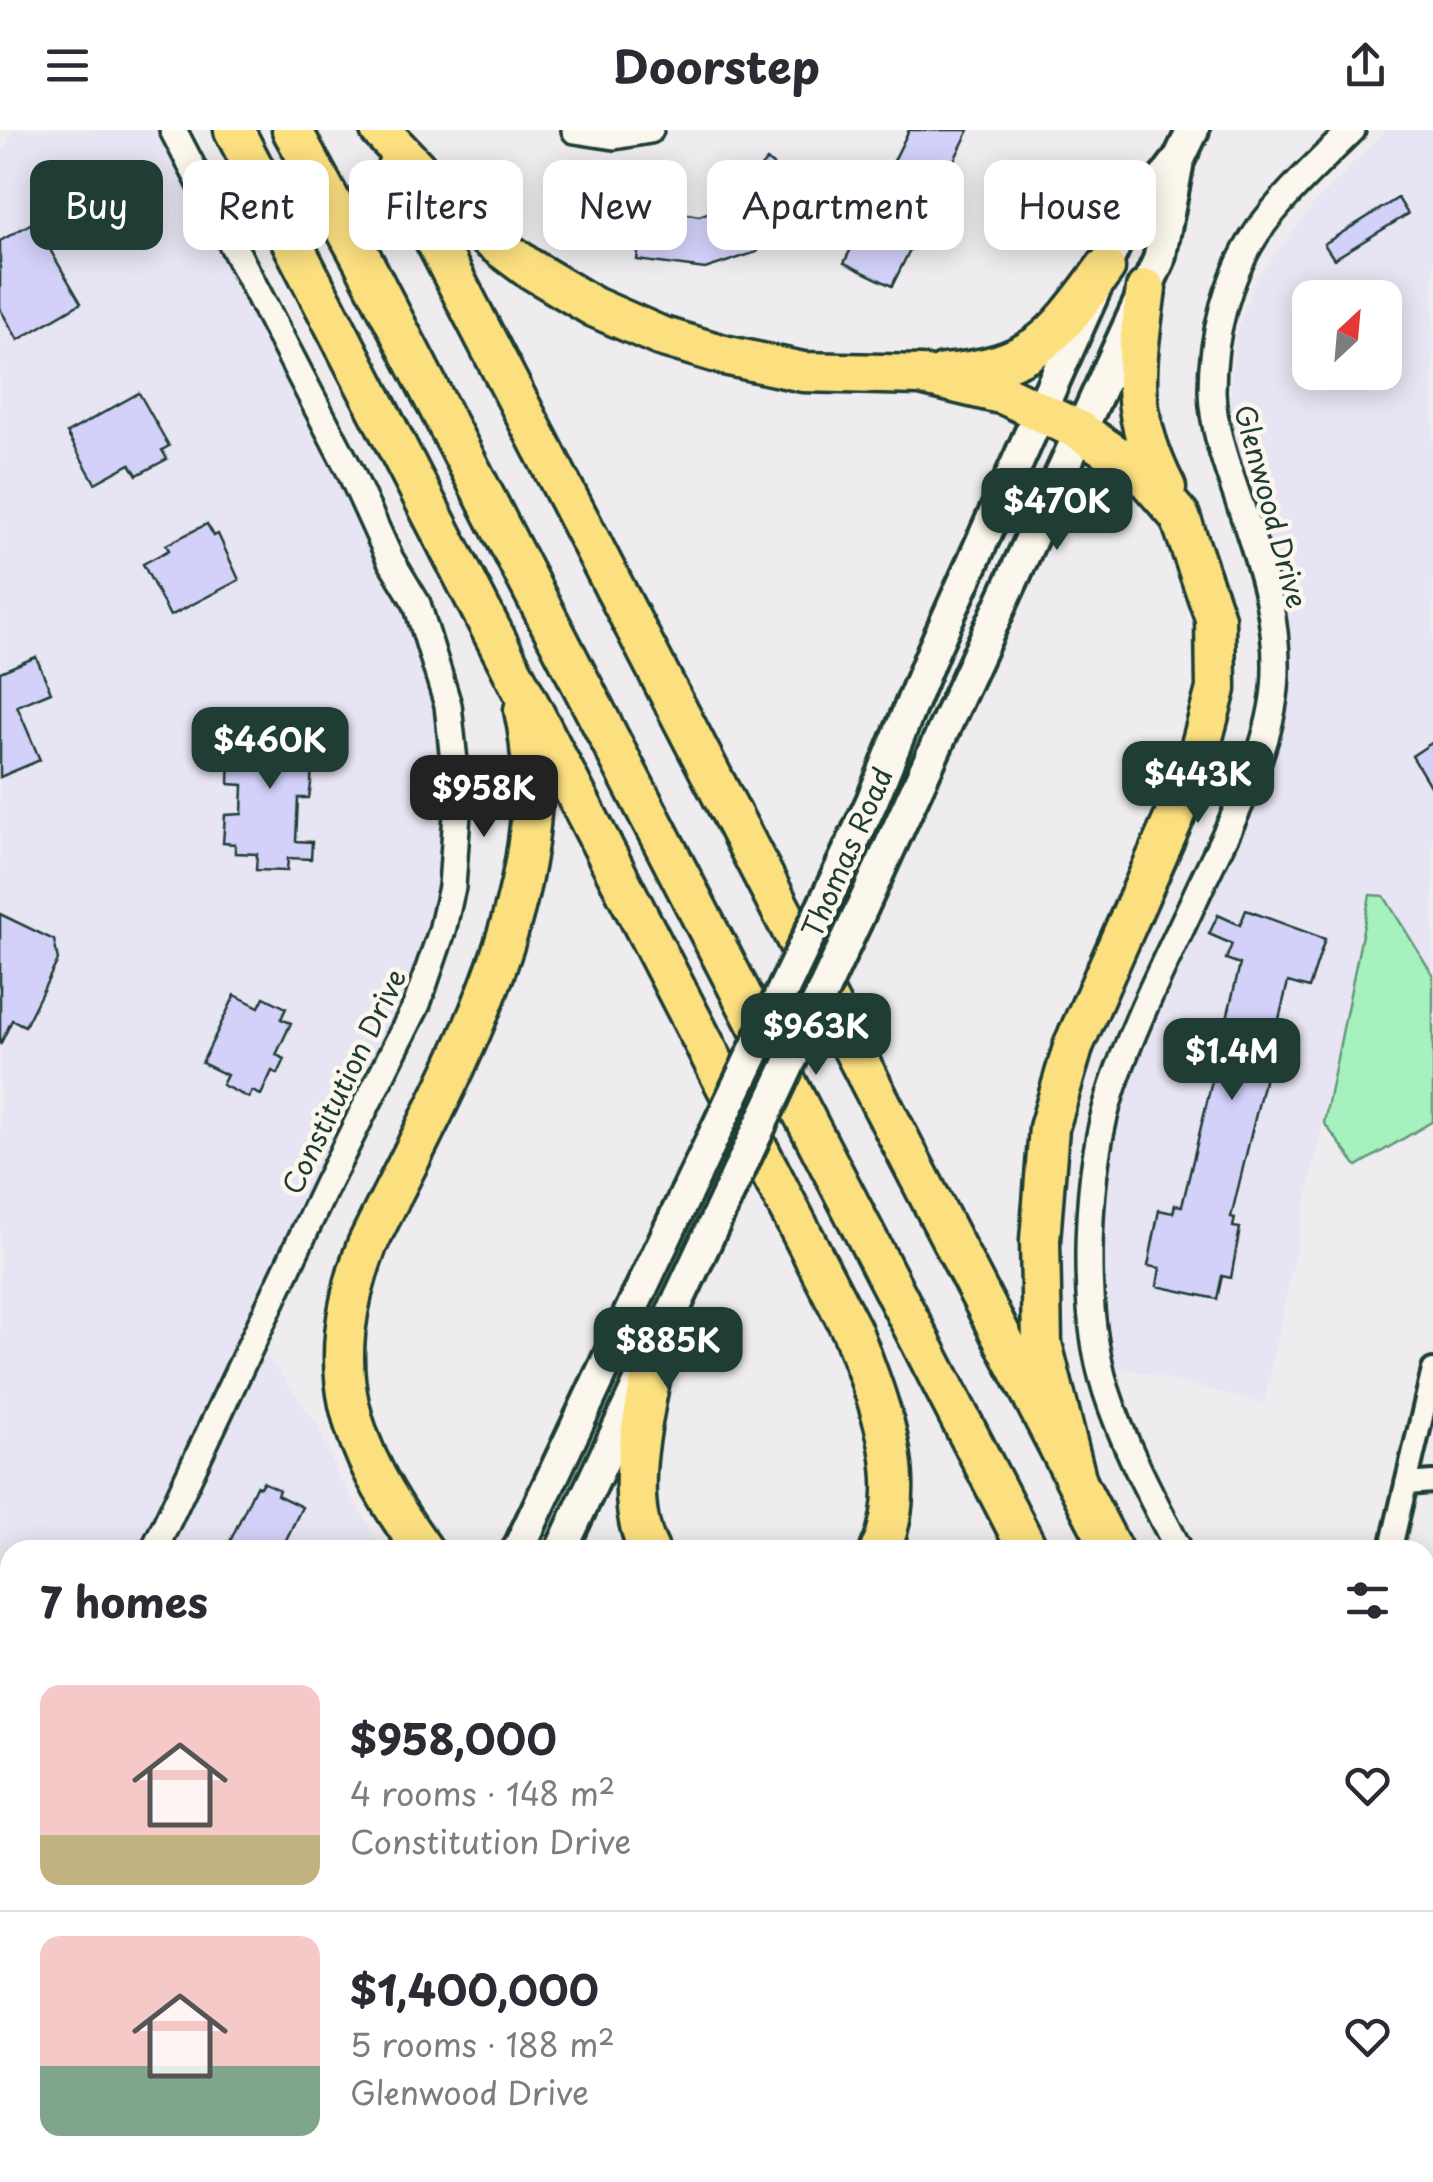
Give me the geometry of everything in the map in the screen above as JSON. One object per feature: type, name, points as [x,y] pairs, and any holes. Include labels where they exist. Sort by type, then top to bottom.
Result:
[{"type":"highway","points":[[234,130],[852,1330],[888,1440],[893,1516],[884,1540]]},
{"type":"highway","points":[[292,130],[1023,1540]]},
{"type":"highway","points":[[379,130],[468,223],[527,266],[594,306],[660,336],[724,356],[803,372],[921,376],[969,372],[1010,362],[1044,344],[1104,268]]},
{"type":"highway","points":[[379,130],[1107,1540]]},
{"type":"highway","points":[[1077,1482],[1042,1344],[1040,1240],[1049,1128],[1074,1044],[1194,774],[1216,690],[1215,618],[1180,518],[1153,463],[1138,418],[1136,363],[1146,288]]},
{"type":"highway","points":[[921,376],[1006,395],[1080,431],[1141,472],[1180,518]]},
{"type":"highway","points":[[418,1540],[374,1472],[354,1430],[342,1361],[346,1318],[352,1285],[367,1245],[480,1010],[516,906],[531,806],[529,732],[508,660]]},
{"type":"highway","points":[[644,1540],[637,1502],[637,1464],[656,1348]]},
{"type":"main road","name":"Thomas Road","points":[[523,1540],[825,902],[1104,268],[1118,240],[1178,159],[1192,130]]},
{"type":"main road","name":"Thomas Road","points":[[566,1540],[856,921],[1159,260],[1178,159]]},
{"type":"street","name":"Constitution Drive","points":[[159,1540],[417,1004],[442,931],[452,887],[458,798],[448,705],[417,604],[390,559],[342,454],[173,130]]},
{"type":"street","points":[[575,130],[614,136],[650,130]]},
{"type":"street","name":"Glenwood Drive","points":[[1174,1540],[1132,1459],[1105,1386],[1092,1308],[1089,1236],[1095,1167],[1111,1090],[1124,1055],[1262,751],[1275,689],[1268,588],[1222,449],[1212,392],[1218,328],[1230,283],[1256,233],[1285,197],[1352,130]]},
{"type":"street","points":[[1393,1540],[1433,1370]]},
{"type":"street","points":[[1406,1484],[1433,1482]]},
{"type":"shaded area","points":[[13,130],[156,130],[183,181],[183,250],[219,250],[401,596],[437,707],[448,823],[439,899],[409,993],[148,1540],[0,1540],[0,158]]},
{"type":"shaded area","points":[[1386,130],[1433,130],[1433,975],[1385,896],[1370,896],[1264,1403],[1108,1364],[1096,1254],[1103,1167],[1133,1052],[1282,705],[1230,405],[1235,339],[1253,284],[1313,205]]},
{"type":"shaded area","points":[[261,1348],[318,1425],[336,1472],[378,1540],[170,1540]]},
{"type":"green space","points":[[1370,895],[1384,896],[1433,975],[1433,1121],[1357,1166],[1324,1123]]},
{"type":"building","points":[[909,130],[969,130],[954,160],[894,160]]},
{"type":"building","points":[[1398,198],[1408,214],[1334,259],[1324,244]]},
{"type":"building","points":[[707,213],[707,250],[759,250],[705,269],[637,260],[638,250],[687,250],[687,214]]},
{"type":"building","points":[[30,224],[30,250],[50,250],[81,303],[18,340],[0,309],[0,241]]},
{"type":"building","points":[[850,250],[910,250],[892,286],[844,263]]},
{"type":"building","points":[[139,393],[169,446],[162,450],[167,459],[137,475],[130,464],[95,483],[67,433]]},
{"type":"building","points":[[207,524],[214,536],[218,534],[239,580],[170,616],[143,564],[169,550],[166,545]]},
{"type":"building","points":[[36,657],[51,692],[17,706],[40,760],[0,777],[0,672]]},
{"type":"building","points":[[231,723],[313,726],[309,798],[298,798],[296,841],[312,842],[311,859],[288,858],[287,871],[256,870],[257,854],[235,853],[235,844],[223,843],[225,815],[242,814],[243,785],[229,784]]},
{"type":"building","points":[[1433,742],[1433,791],[1412,756]]},
{"type":"building","points":[[1246,910],[1325,939],[1309,988],[1288,982],[1231,1217],[1235,1218],[1233,1227],[1240,1228],[1231,1278],[1222,1276],[1217,1299],[1157,1286],[1160,1268],[1148,1266],[1159,1210],[1173,1213],[1175,1205],[1182,1206],[1240,964],[1226,959],[1232,944],[1209,934],[1218,915],[1240,925]]},
{"type":"building","points":[[0,914],[54,940],[58,960],[25,1026],[12,1020],[0,1045]]},
{"type":"building","points":[[235,995],[259,1007],[264,997],[286,1008],[281,1019],[291,1023],[276,1055],[285,1059],[278,1074],[272,1071],[261,1095],[252,1091],[249,1098],[222,1085],[227,1075],[202,1063]]},
{"type":"building","points":[[263,1482],[279,1490],[277,1495],[302,1507],[286,1540],[231,1540],[256,1486]]}]
